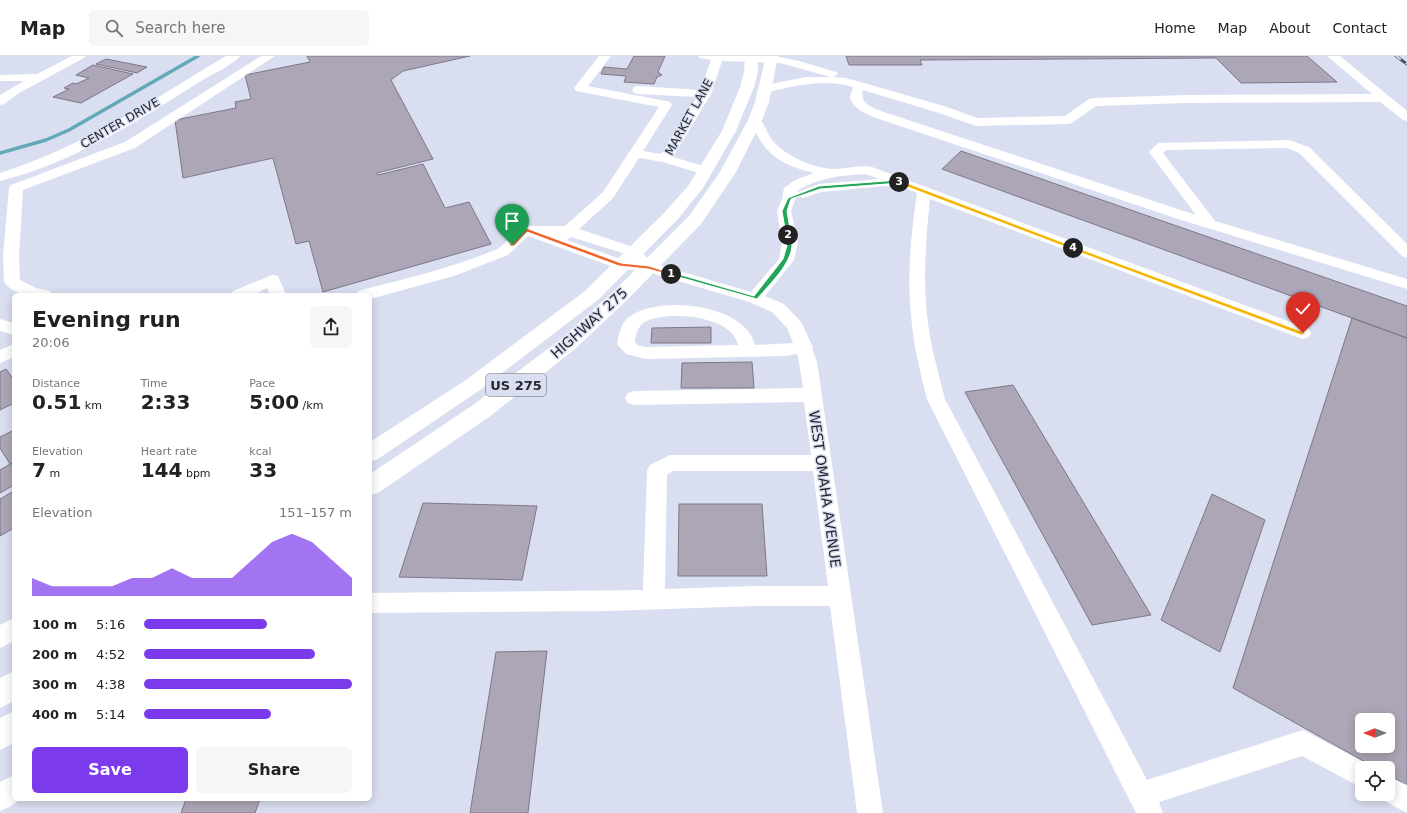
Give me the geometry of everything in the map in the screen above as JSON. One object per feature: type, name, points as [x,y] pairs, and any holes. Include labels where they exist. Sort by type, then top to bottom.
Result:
[{"type":"highway","name":"US 275","points":[[627,259],[671,216],[695,188],[706,171],[729,131],[735,117],[747,86],[752,57]]},
{"type":"highway","name":"US 275","points":[[649,267],[695,220],[728,172],[755,120],[762,102],[772,57]]},
{"type":"highway","name":"HIGHWAY 275","points":[[372,452],[429,415],[506,362],[592,295],[627,259]]},
{"type":"highway","name":"HIGHWAY 275","points":[[372,485],[481,411],[568,344],[649,267]]},
{"type":"highway","points":[[0,694],[12,686]]},
{"type":"highway","points":[[0,735],[12,727]]},
{"type":"street","points":[[0,101],[39,77],[80,56]]},
{"type":"street","name":"CENTER DRIVE","points":[[0,177],[47,162],[75,150],[234,56]]},
{"type":"street","points":[[35,293],[12,282],[6,257],[16,188],[130,145],[269,56]]},
{"type":"street","points":[[557,241],[608,195],[666,106],[580,88],[605,56]]},
{"type":"street","points":[[618,56],[606,66],[604,79],[614,86],[632,90],[705,94]]},
{"type":"street","points":[[704,56],[772,57],[802,64],[846,81],[943,110],[976,122],[1068,120],[1093,102],[1194,99],[1383,98]]},
{"type":"street","points":[[811,56],[814,68]]},
{"type":"street","points":[[1333,56],[1407,117]]},
{"type":"street","name":"MARKET LANE","points":[[706,171],[665,159],[705,94],[715,68],[717,57]]},
{"type":"street","points":[[0,78],[39,77]]},
{"type":"street","points":[[765,89],[806,80],[846,81]]},
{"type":"street","points":[[860,85],[855,94],[857,103],[863,108],[880,115],[976,148],[1210,224],[1407,284]]},
{"type":"street","points":[[755,120],[764,137],[773,149],[804,166],[829,172],[867,170],[1073,249],[1303,333]]},
{"type":"street","points":[[111,130],[146,135]]},
{"type":"street","points":[[1210,224],[1156,152],[1162,146],[1290,144],[1304,150],[1407,253]]},
{"type":"street","points":[[635,153],[665,159]]},
{"type":"street","points":[[755,298],[786,260],[790,242],[784,211],[789,199],[791,188],[799,183],[829,172]]},
{"type":"street","points":[[789,199],[819,188],[898,182]]},
{"type":"street","points":[[924,191],[918,239],[919,314],[924,350],[936,399],[1145,804],[1303,744],[1355,771]]},
{"type":"street","points":[[526,230],[557,241],[627,259]]},
{"type":"street","points":[[372,293],[448,273],[503,252],[526,230],[569,231],[627,259]]},
{"type":"street","name":"WEST OMAHA AVENUE","points":[[627,259],[649,267],[755,298],[778,308],[795,326],[804,347],[808,362],[870,813]]},
{"type":"street","points":[[243,293],[272,280],[277,293]]},
{"type":"street","points":[[747,351],[746,342],[741,331],[718,318],[696,312],[658,312],[644,316],[631,324],[627,333],[626,344],[632,350],[646,353],[747,351],[785,350],[804,347]]},
{"type":"street","points":[[0,325],[12,328]]},
{"type":"street","points":[[0,357],[12,351]]},
{"type":"street","points":[[634,398],[812,395]]},
{"type":"street","points":[[654,599],[657,471],[670,463],[822,463]]},
{"type":"street","points":[[372,603],[609,601],[755,596],[839,596]]},
{"type":"street","points":[[0,637],[12,629]]},
{"type":"street","points":[[0,798],[12,789]]},
{"type":"street","points":[[1395,793],[1407,800]]},
{"type":"building","points":[[307,56],[470,56],[403,71],[391,80],[433,159],[377,173],[378,175],[423,164],[445,208],[469,202],[491,244],[323,292],[309,241],[296,244],[273,158],[183,178],[175,120],[236,108],[235,102],[251,99],[245,75],[310,62]]},
{"type":"building","points":[[634,56],[665,56],[658,72],[662,75],[657,77],[654,84],[624,82],[626,76],[601,74],[604,67],[627,69]]},
{"type":"building","points":[[846,56],[1307,56],[1337,82],[1241,83],[1216,58],[920,60],[922,65],[849,65]]},
{"type":"building","points":[[106,59],[147,67],[137,73],[96,64]]},
{"type":"building","points":[[93,65],[133,74],[81,103],[53,97],[69,89],[64,88],[73,83],[76,84],[89,78],[76,75]]},
{"type":"building","points":[[961,151],[1407,306],[1407,338],[942,169]]},
{"type":"building","points":[[1352,318],[1407,338],[1407,785],[1395,779],[1395,761],[1363,761],[1233,688]]},
{"type":"building","points":[[711,327],[711,343],[651,343],[652,328]]},
{"type":"building","points":[[752,362],[754,388],[681,388],[682,363]]},
{"type":"building","points":[[6,369],[12,377],[12,404],[0,410],[0,372]]},
{"type":"building","points":[[1013,385],[1151,615],[1092,625],[965,392]]},
{"type":"building","points":[[12,431],[12,463],[10,464],[0,448],[0,437]]},
{"type":"building","points":[[12,463],[12,486],[0,493],[0,470]]},
{"type":"building","points":[[12,492],[12,529],[0,536],[0,499]]},
{"type":"building","points":[[1212,494],[1265,520],[1220,652],[1161,620]]},
{"type":"building","points":[[423,503],[537,506],[522,580],[399,577]]},
{"type":"building","points":[[679,504],[762,504],[767,576],[678,576]]},
{"type":"building","points":[[547,651],[528,813],[470,813],[496,652]]},
{"type":"building","points":[[185,801],[259,801],[255,813],[181,813]]},
{"type":"waterway","points":[[0,153],[46,140],[69,130],[198,56]]},
{"type":"railway","points":[[1396,56],[1407,64]]},
{"type":"route","points":[[512,245],[526,230],[621,265],[649,267],[755,298],[786,260],[790,242],[784,211],[789,199],[819,188],[898,182],[1073,249],[1303,333]]}]
